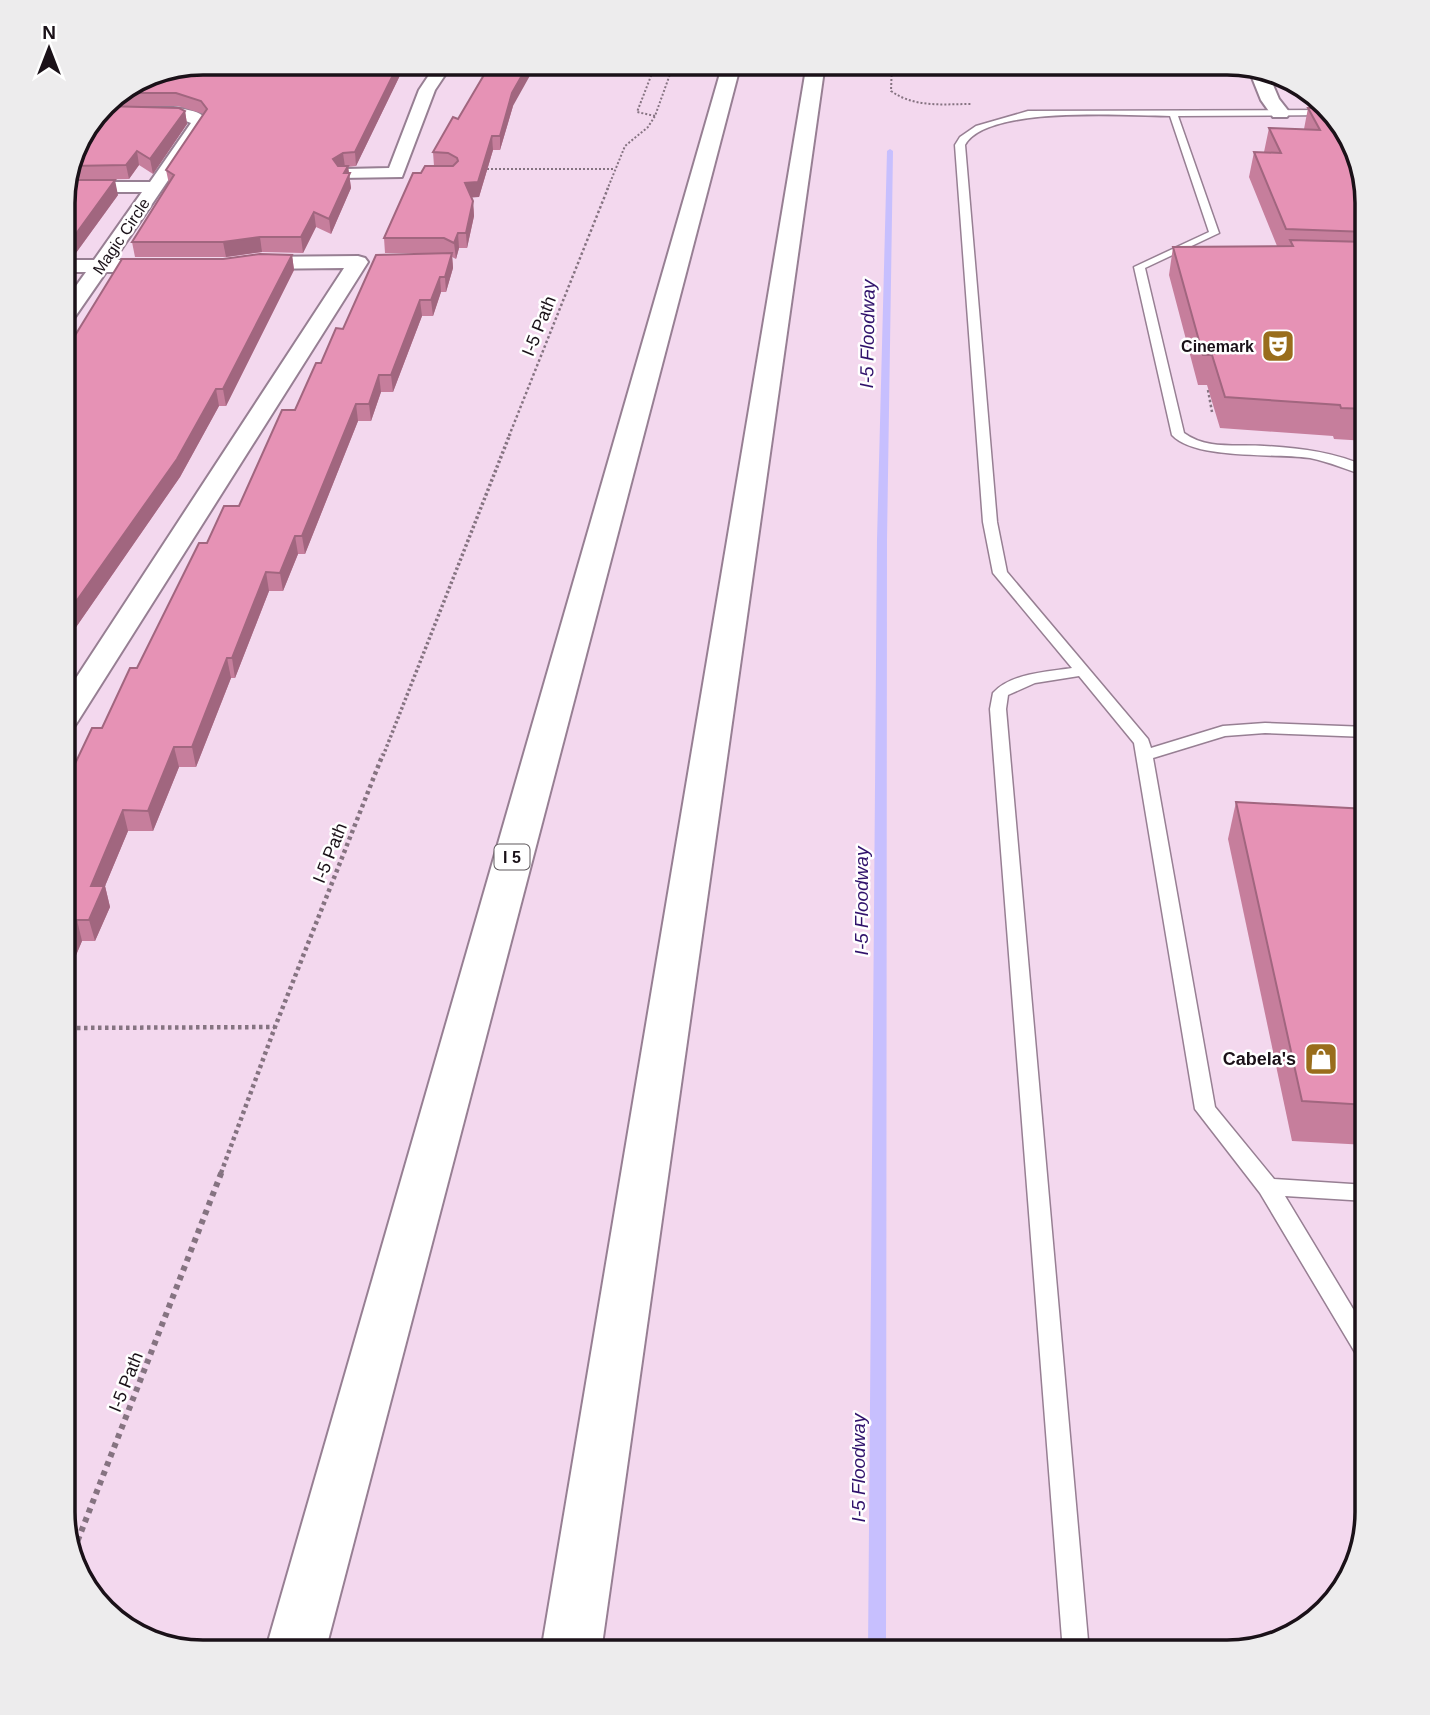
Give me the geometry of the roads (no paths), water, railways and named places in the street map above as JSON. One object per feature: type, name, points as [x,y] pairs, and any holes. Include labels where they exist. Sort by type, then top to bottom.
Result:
[{"type":"main road","name":"I 5","points":[[298,1640],[729,76]]},
{"type":"main road","points":[[573,1640],[814,76]]},
{"type":"main road","points":[[1262,81],[1270,100],[1280,113]]},
{"type":"street","points":[[346,174],[402,173],[428,90],[437,75]]},
{"type":"street","name":"Magic Circle","points":[[76,302],[199,123],[199,119],[173,113],[124,113]]},
{"type":"street","points":[[76,187],[155,187]]},
{"type":"street","points":[[226,266],[262,261],[383,262]]},
{"type":"street","points":[[76,701],[358,262]]},
{"type":"street","points":[[76,266],[185,266]]},
{"type":"lane","points":[[1173,113],[1214,233],[1139,267],[1147,312],[1178,435],[1187,443],[1209,448],[1316,456],[1355,468]]},
{"type":"lane","points":[[1317,113],[1028,114],[1007,117],[969,133],[960,145],[989,513],[1000,573],[1142,742],[1205,1109],[1268,1187],[1355,1332]]},
{"type":"lane","points":[[1179,251],[1202,254]]},
{"type":"lane","points":[[1075,1640],[998,709],[1001,693],[1014,685],[1031,679],[1083,671]]},
{"type":"lane","points":[[1144,756],[1223,731],[1265,728],[1355,732]]},
{"type":"lane","points":[[1268,1187],[1355,1192]]},
{"type":"waterway","name":"I-5 Floodway","points":[[877,1640],[882,540],[890,151]]},
{"type":"place","name":"Cinemark","points":[[1278,346]]},
{"type":"place","name":"Cabela's","points":[[1321,1059]]}]
